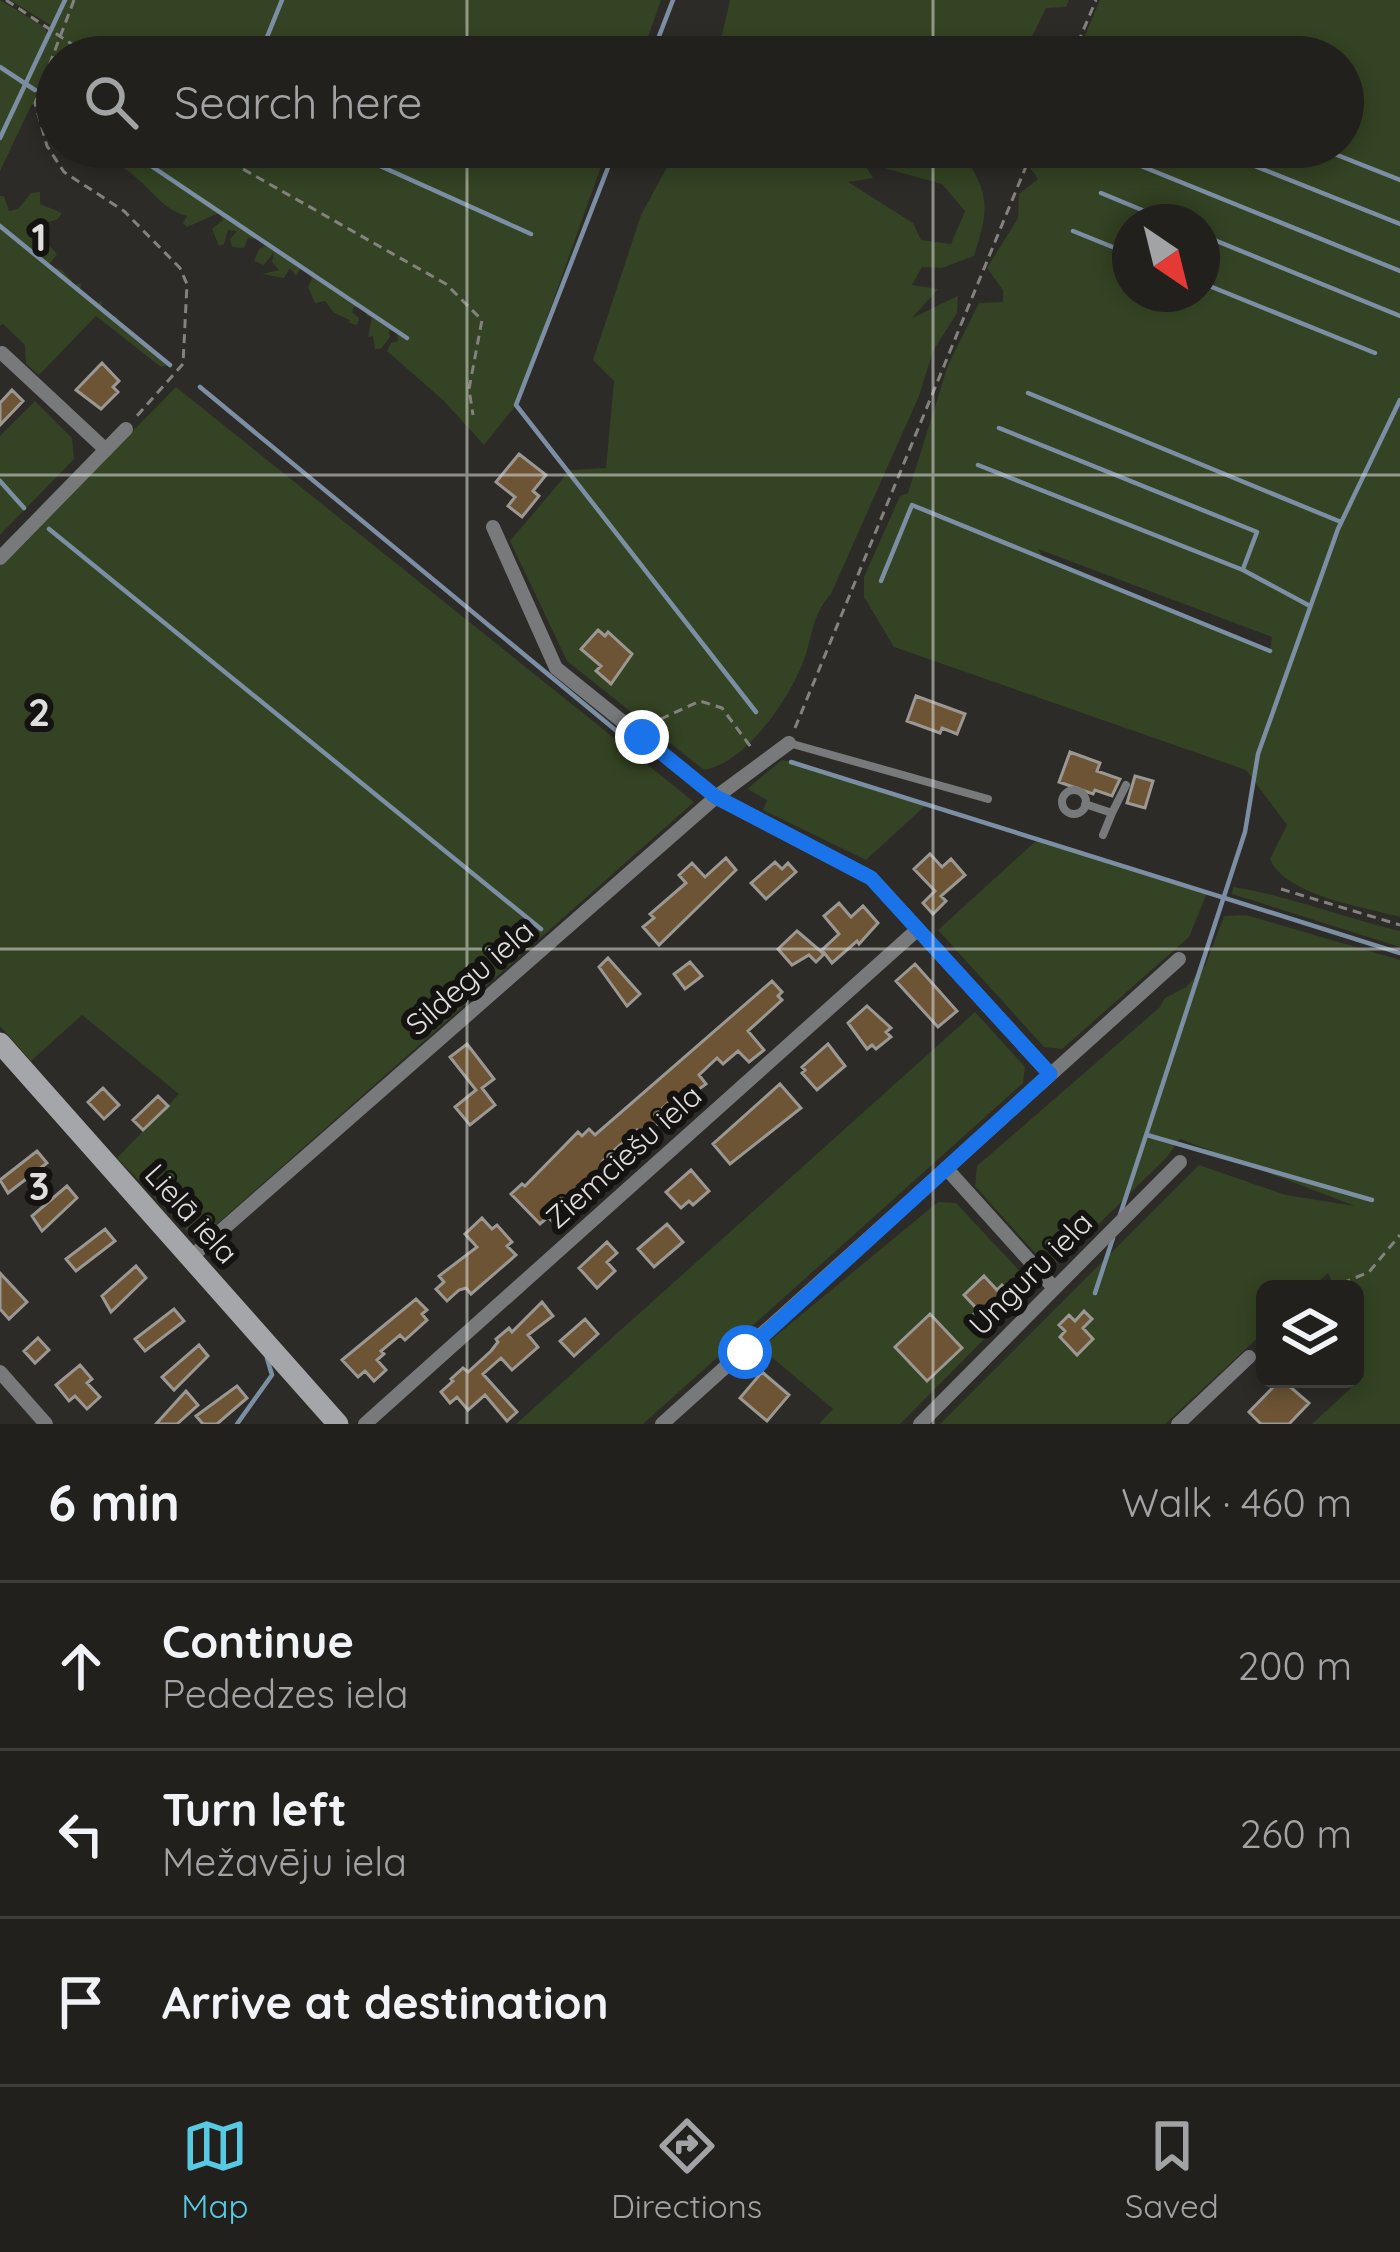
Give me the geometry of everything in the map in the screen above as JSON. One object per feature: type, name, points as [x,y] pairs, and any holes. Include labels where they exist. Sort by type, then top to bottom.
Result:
[{"type":"street","points":[[2,353],[106,450]]},
{"type":"street","points":[[0,558],[126,428]]},
{"type":"street","points":[[493,527],[556,668],[716,797],[871,878],[1050,1074]]},
{"type":"street","name":"Sildegu iela","points":[[190,1258],[716,797],[789,742]]},
{"type":"street","name":"Ziemciešu iela","points":[[365,1424],[918,929]]},
{"type":"street","points":[[662,1424],[1179,959]]},
{"type":"street","name":"Lielā iela","points":[[0,1043],[338,1424]]},
{"type":"street","name":"Unguru iela","points":[[920,1424],[1180,1162]]},
{"type":"street","points":[[946,1168],[1054,1288]]},
{"type":"street","points":[[1178,1424],[1249,1357]]},
{"type":"street","points":[[0,1372],[46,1424]]},
{"type":"lane","points":[[789,742],[988,799]]},
{"type":"lane","points":[[1102,835],[1126,785]]},
{"type":"lane","points":[[1085,804],[1112,813]]},
{"type":"path","points":[[6,0],[62,36]]},
{"type":"path","points":[[59,34],[74,0]]},
{"type":"path","points":[[1081,36],[1096,0]]},
{"type":"path","points":[[61,168],[124,211],[180,268],[188,284],[183,364],[126,428]]},
{"type":"path","points":[[241,168],[446,284],[482,320],[469,389],[473,415]]},
{"type":"path","points":[[789,742],[1025,168]]},
{"type":"path","points":[[642,737],[661,718],[700,700],[722,708],[762,761]]},
{"type":"path","points":[[1281,890],[1400,925]]},
{"type":"path","points":[[1350,1280],[1370,1271],[1400,1234]]},
{"type":"green space","points":[[0,0],[46,28],[47,36],[36,36],[36,106],[32,104],[0,171]]},
{"type":"green space","points":[[10,0],[661,0],[648,36],[47,36],[52,26]]},
{"type":"green space","points":[[730,0],[1069,0],[1066,7],[1046,8],[1032,36],[722,36]]},
{"type":"green space","points":[[1100,0],[1400,0],[1400,917],[1309,891],[1279,872],[1270,859],[1287,825],[1246,770],[894,647],[864,597],[864,577],[900,496],[908,493],[948,365],[979,303],[1003,302],[1003,290],[987,268],[1018,218],[1019,194],[1038,179],[1030,168],[1364,168],[1364,36],[1085,36]],"holes":[[[1038,549],[1272,637],[1270,650],[1044,559]]]},
{"type":"green space","points":[[124,168],[601,168],[516,405],[484,445],[444,401],[387,351],[398,341],[397,333],[389,330],[390,337],[381,349],[375,349],[373,336],[368,337],[372,317],[364,308],[354,307],[357,325],[349,323],[325,301],[315,303],[308,287],[312,278],[301,268],[296,276],[290,268],[284,278],[262,274],[279,270],[272,262],[274,252],[264,265],[254,261],[265,246],[260,240],[248,238],[244,248],[232,247],[230,239],[237,231],[228,230],[219,246],[212,229],[223,220],[219,213],[187,227],[183,223],[187,216],[167,206]]},
{"type":"green space","points":[[667,168],[867,168],[873,178],[848,182],[913,223],[921,240],[951,244],[965,211],[942,184],[885,168],[971,168],[980,184],[984,206],[974,256],[942,268],[922,267],[912,285],[938,289],[912,318],[958,296],[957,313],[933,351],[919,396],[831,594],[817,615],[800,670],[752,741],[720,765],[704,770],[567,661],[510,541],[570,470],[606,468],[614,381],[593,360],[641,215]]},
{"type":"green space","points":[[40,192],[40,204],[62,213],[46,223],[41,218],[35,232],[39,239],[47,230],[49,245],[57,254],[49,265],[62,270],[75,285],[81,283],[80,294],[95,305],[102,301],[101,310],[117,316],[116,324],[170,365],[161,367],[96,316],[39,375],[26,364],[25,345],[0,326],[0,196],[9,211],[18,209],[31,193]]},
{"type":"green space","points":[[176,387],[694,802],[208,1232],[189,1233],[117,1158],[179,1094],[82,1015],[31,1061],[0,1026],[0,566]]},
{"type":"green space","points":[[35,401],[72,438],[74,459],[0,535],[0,436]]},
{"type":"green space","points":[[782,760],[926,805],[866,860],[763,810],[767,800],[747,789]]},
{"type":"green space","points":[[1037,840],[1207,893],[1189,937],[1062,1049],[1044,1047],[938,930]]},
{"type":"green space","points":[[1233,887],[1400,931],[1400,947],[1232,894]]},
{"type":"green space","points":[[1246,915],[1400,960],[1400,1424],[1312,1424],[1351,1388],[1364,1388],[1364,1280],[1331,1280],[1328,1273],[1320,1280],[1256,1280],[1256,1339],[1165,1424],[940,1424],[1199,1165],[1286,1195],[1355,1206],[1180,1139],[1060,1262],[1044,1263],[975,1186],[977,1166],[1165,998],[1186,987],[1205,966],[1224,916]]},
{"type":"green space","points":[[975,1012],[1025,1067],[1023,1083],[643,1424],[516,1424]]},
{"type":"green space","points":[[938,1202],[956,1203],[1027,1279],[1025,1298],[900,1424],[819,1424],[833,1409],[761,1348]]},
{"type":"building","points":[[102,363],[119,381],[113,387],[118,392],[101,409],[76,390]]},
{"type":"building","points":[[12,390],[23,401],[0,425],[0,403]]},
{"type":"building","points":[[519,454],[546,475],[533,491],[539,496],[522,517],[508,506],[515,497],[496,482]]},
{"type":"building","points":[[598,630],[605,636],[608,632],[632,654],[611,684],[596,671],[601,666],[581,649]]},
{"type":"building","points":[[916,696],[965,714],[957,734],[907,721]]},
{"type":"building","points":[[1070,752],[1100,763],[1097,771],[1120,779],[1112,796],[1059,782]]},
{"type":"building","points":[[1135,776],[1153,781],[1145,808],[1127,803]]},
{"type":"building","points":[[930,854],[942,867],[951,859],[965,875],[941,896],[946,901],[933,914],[923,903],[935,891],[914,869]]},
{"type":"building","points":[[726,858],[736,870],[659,945],[643,927],[654,918],[650,914],[686,883],[679,875],[692,863],[705,877]]},
{"type":"building","points":[[775,862],[782,869],[788,863],[796,872],[766,899],[751,883]]},
{"type":"building","points":[[839,903],[851,917],[863,906],[878,923],[832,963],[822,950],[839,934],[824,916]]},
{"type":"building","points":[[797,931],[824,954],[816,962],[809,955],[792,965],[778,949]]},
{"type":"building","points":[[608,958],[640,994],[627,1006],[599,967]]},
{"type":"building","points":[[690,962],[702,976],[685,989],[674,974]]},
{"type":"building","points":[[915,964],[957,1011],[938,1027],[896,981]]},
{"type":"building","points":[[772,981],[782,992],[778,996],[782,1000],[748,1031],[764,1050],[749,1062],[738,1051],[723,1064],[717,1058],[699,1075],[706,1084],[680,1103],[675,1097],[658,1112],[664,1118],[644,1137],[637,1130],[611,1153],[603,1161],[610,1169],[581,1194],[577,1190],[552,1221],[548,1217],[540,1224],[511,1194],[525,1186],[578,1132],[582,1136],[589,1129],[595,1135]]},
{"type":"building","points":[[867,1006],[891,1028],[886,1032],[891,1037],[876,1049],[872,1045],[867,1049],[848,1023]]},
{"type":"building","points":[[467,1044],[494,1079],[482,1088],[495,1105],[470,1125],[455,1107],[476,1090],[450,1057]]},
{"type":"building","points":[[828,1044],[845,1066],[817,1090],[802,1067]]},
{"type":"building","points":[[780,1084],[801,1108],[730,1164],[713,1144]]},
{"type":"building","points":[[103,1088],[119,1105],[104,1119],[88,1102]]},
{"type":"building","points":[[158,1096],[168,1106],[143,1130],[133,1120]]},
{"type":"building","points":[[37,1151],[47,1163],[8,1193],[0,1180]]},
{"type":"building","points":[[691,1170],[709,1191],[693,1205],[689,1201],[681,1208],[666,1192]]},
{"type":"building","points":[[67,1186],[77,1198],[42,1231],[32,1216]]},
{"type":"building","points":[[482,1218],[492,1229],[497,1225],[516,1255],[471,1294],[466,1288],[459,1290],[447,1301],[436,1289],[444,1282],[439,1276],[477,1247],[465,1234]]},
{"type":"building","points":[[667,1224],[683,1242],[654,1267],[638,1249]]},
{"type":"building","points":[[105,1229],[115,1241],[76,1271],[66,1259]]},
{"type":"building","points":[[607,1242],[617,1253],[607,1262],[615,1271],[597,1288],[579,1268]]},
{"type":"building","points":[[136,1266],[146,1278],[111,1312],[102,1296]]},
{"type":"building","points":[[0,1273],[27,1302],[9,1319],[0,1309]]},
{"type":"building","points":[[984,1276],[997,1290],[1002,1285],[1012,1295],[983,1323],[964,1295]]},
{"type":"building","points":[[416,1299],[427,1310],[422,1314],[427,1320],[405,1340],[400,1335],[381,1351],[384,1354],[377,1360],[386,1370],[374,1381],[365,1371],[358,1377],[342,1360]]},
{"type":"building","points":[[542,1302],[553,1316],[528,1335],[538,1347],[512,1370],[501,1358],[483,1374],[517,1412],[507,1421],[485,1395],[468,1410],[457,1397],[450,1403],[441,1392],[451,1379],[463,1368],[468,1372],[491,1351],[496,1339],[509,1328],[512,1332]]},
{"type":"building","points":[[174,1309],[184,1321],[145,1351],[135,1339]]},
{"type":"building","points":[[1084,1311],[1092,1319],[1083,1328],[1093,1339],[1077,1355],[1060,1337],[1065,1331],[1059,1325],[1069,1315],[1075,1321]]},
{"type":"building","points":[[930,1314],[962,1348],[927,1381],[895,1347]]},
{"type":"building","points":[[585,1319],[598,1334],[574,1356],[560,1341]]},
{"type":"building","points":[[38,1338],[49,1350],[35,1363],[24,1351]]},
{"type":"building","points":[[199,1345],[208,1356],[174,1390],[162,1377]]},
{"type":"building","points":[[80,1365],[92,1379],[87,1383],[100,1397],[87,1409],[75,1396],[69,1401],[56,1385]]},
{"type":"building","points":[[762,1372],[789,1395],[767,1421],[740,1398]]},
{"type":"building","points":[[237,1386],[247,1398],[217,1424],[203,1424],[196,1416]]},
{"type":"building","points":[[1272,1388],[1292,1388],[1309,1403],[1289,1424],[1261,1424],[1249,1412]]},
{"type":"building","points":[[186,1391],[198,1405],[177,1424],[156,1424]]},
{"type":"waterway","points":[[48,36],[65,0]]},
{"type":"waterway","points":[[267,36],[282,0]]},
{"type":"waterway","points":[[659,36],[673,0]]},
{"type":"waterway","points":[[0,138],[36,62]]},
{"type":"waterway","points":[[0,67],[35,90]]},
{"type":"waterway","points":[[1364,166],[1400,180]]},
{"type":"waterway","points":[[154,168],[407,338]]},
{"type":"waterway","points":[[385,168],[531,234]]},
{"type":"waterway","points":[[608,168],[516,405],[756,712]]},
{"type":"waterway","points":[[1146,168],[1400,271]]},
{"type":"waterway","points":[[1260,168],[1400,224]]},
{"type":"waterway","points":[[1101,193],[1128,204]]},
{"type":"waterway","points":[[0,226],[170,365]]},
{"type":"waterway","points":[[1073,231],[1112,247]]},
{"type":"waterway","points":[[1220,242],[1400,316]]},
{"type":"waterway","points":[[1220,290],[1375,353]]},
{"type":"waterway","points":[[200,387],[630,742]]},
{"type":"waterway","points":[[1028,393],[1341,522]]},
{"type":"waterway","points":[[1120,1215],[1245,832],[1258,754],[1338,529],[1400,400]]},
{"type":"waterway","points":[[999,428],[1257,532],[1243,569]]},
{"type":"waterway","points":[[978,465],[1243,570],[1310,606]]},
{"type":"waterway","points":[[0,481],[24,508]]},
{"type":"waterway","points":[[881,581],[912,505],[1270,651]]},
{"type":"waterway","points":[[49,529],[541,929]]},
{"type":"waterway","points":[[791,762],[1400,953]]},
{"type":"waterway","points":[[1147,1135],[1372,1200]]},
{"type":"waterway","points":[[1095,1293],[1113,1238]]},
{"type":"waterway","points":[[237,1424],[272,1375],[267,1358]]},
{"type":"route","points":[[642,737],[716,797],[871,878],[1050,1074],[745,1352]]}]
